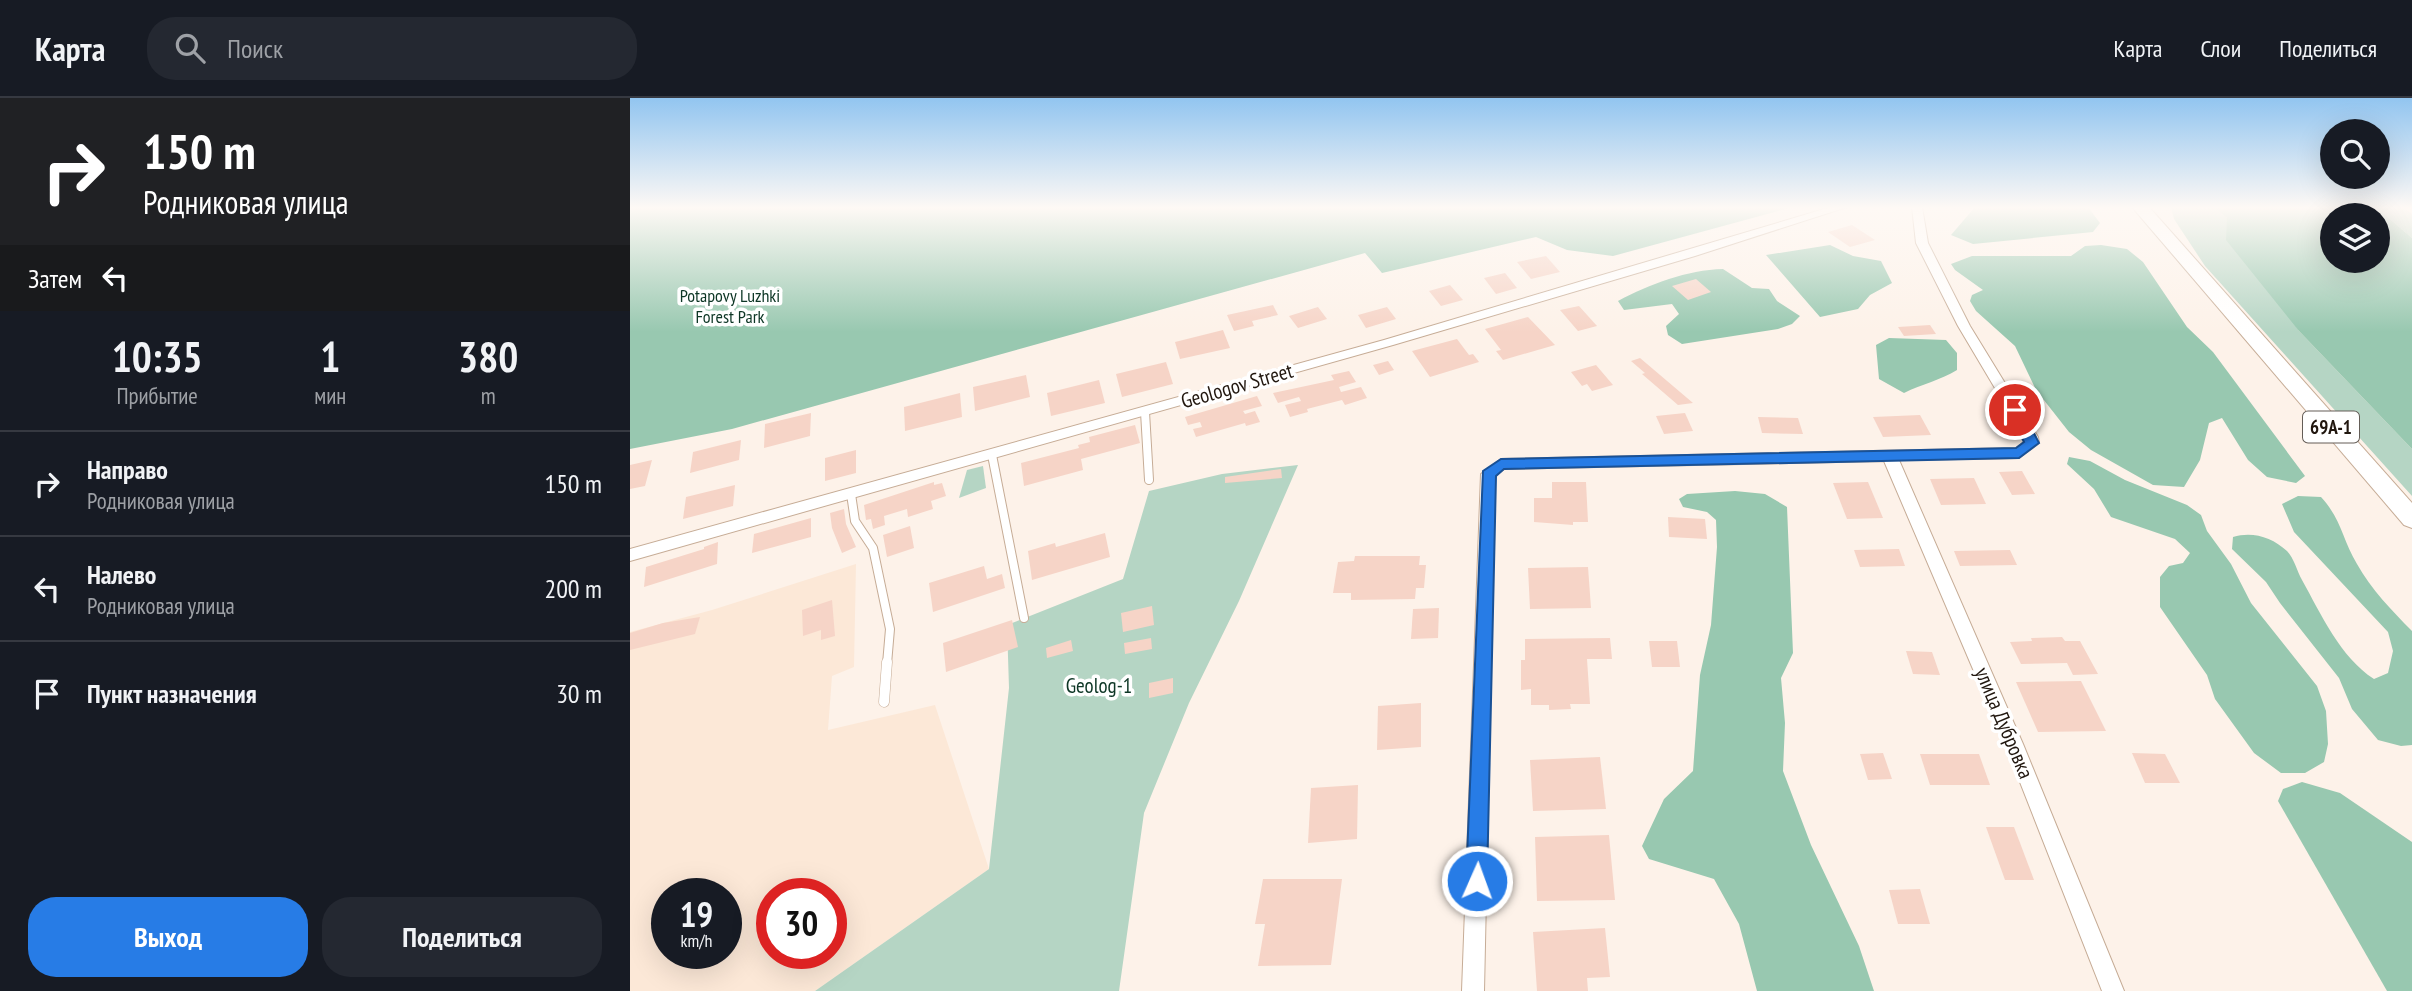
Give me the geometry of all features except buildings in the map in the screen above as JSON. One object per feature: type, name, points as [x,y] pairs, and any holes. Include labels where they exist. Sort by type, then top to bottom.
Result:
[{"type":"main road","name":"69А-1","points":[[2176,249],[2412,519]]},
{"type":"street","name":"Geologov Street","points":[[630,555],[1145,412],[1709,249]]},
{"type":"street","points":[[1473,991],[1488,474],[1501,464],[2019,453],[2032,443],[2027,431],[1964,326],[1925,249]]},
{"type":"street","name":"улица Дубровка","points":[[1890,457],[2014,744],[2113,991]]},
{"type":"lane","points":[[1145,412],[1149,480]]},
{"type":"lane","points":[[992,455],[1024,618]]},
{"type":"lane","points":[[851,494],[855,521],[873,548],[890,629],[884,702]]},
{"type":"shaded area","points":[[856,564],[854,667],[832,676],[828,730],[935,705],[989,869],[847,969],[847,878],[756,878],[756,969],[846,969],[815,991],[630,991],[630,632],[712,610]]},
{"type":"green space","name":"Potapovy Luzhki Forest Park","points":[[630,249],[1486,249],[1382,273],[1365,253],[732,429],[630,449]]},
{"type":"green space","name":"Potapovy Luzhki Forest Park","points":[[1564,249],[1640,249],[1613,256]]},
{"type":"green space","points":[[1806,249],[1838,249],[1853,256],[1881,261],[1892,283],[1870,295],[1858,309],[1820,317],[1766,255]]},
{"type":"green space","points":[[2081,249],[2125,249],[2143,262],[2187,327],[2213,352],[2305,476],[2296,483],[2267,477],[2248,460],[2222,418],[2209,423],[2200,460],[2184,487],[2153,485],[2091,450],[2069,432],[2036,390],[2015,346],[1976,311],[1970,301],[1972,295],[1983,290],[1955,270],[1951,264],[1972,256],[2071,256]]},
{"type":"green space","points":[[2194,249],[2247,249],[2299,331],[2412,449],[2412,496],[2205,266]]},
{"type":"green space","points":[[2233,249],[2320,249],[2320,273],[2390,273],[2390,249],[2412,249],[2412,449],[2299,331]]},
{"type":"green space","points":[[1723,269],[1752,288],[1769,289],[1777,301],[1800,316],[1792,324],[1778,329],[1682,344],[1668,335],[1666,326],[1679,314],[1672,304],[1624,310],[1618,301],[1669,279]]},
{"type":"green space","points":[[1889,338],[1946,340],[1957,353],[1957,370],[1904,393],[1879,379],[1876,345]]},
{"type":"green space","points":[[2069,457],[2090,461],[2125,480],[2187,505],[2201,515],[2207,531],[2231,564],[2251,603],[2317,686],[2326,711],[2328,744],[2324,762],[2305,773],[2281,773],[2254,753],[2215,699],[2207,675],[2160,607],[2160,577],[2169,566],[2183,563],[2190,553],[2175,539],[2111,517],[2094,489],[2067,464]]},
{"type":"green space","name":"Geolog-1","points":[[1298,465],[1239,601],[1189,703],[1144,813],[1119,991],[815,991],[989,869],[1009,688],[1007,625],[1123,579],[1149,491],[1222,474]]},
{"type":"green space","points":[[983,466],[986,488],[959,498],[967,470]]},
{"type":"green space","points":[[1735,491],[1765,494],[1787,507],[1793,653],[1781,678],[1785,723],[1783,771],[1811,845],[1859,946],[1874,991],[1757,991],[1739,924],[1714,879],[1649,859],[1642,846],[1664,799],[1693,771],[1700,675],[1711,625],[1717,547],[1716,520],[1707,512],[1683,507],[1679,499],[1687,494]]},
{"type":"green space","points":[[2298,496],[2321,497],[2328,505],[2363,573],[2382,599],[2412,631],[2412,745],[2401,746],[2378,740],[2352,709],[2339,678],[2266,582],[2232,549],[2233,537],[2240,535],[2262,536],[2281,546],[2292,557],[2324,620],[2351,659],[2374,679],[2388,673],[2393,651],[2388,632],[2294,532],[2282,504]]},
{"type":"green space","points":[[2302,782],[2340,793],[2412,842],[2412,991],[2387,991],[2278,801],[2283,789]]},
{"type":"route","points":[[1477,881],[1488,474],[1501,464],[2019,453],[2032,443],[2015,410]]}]
